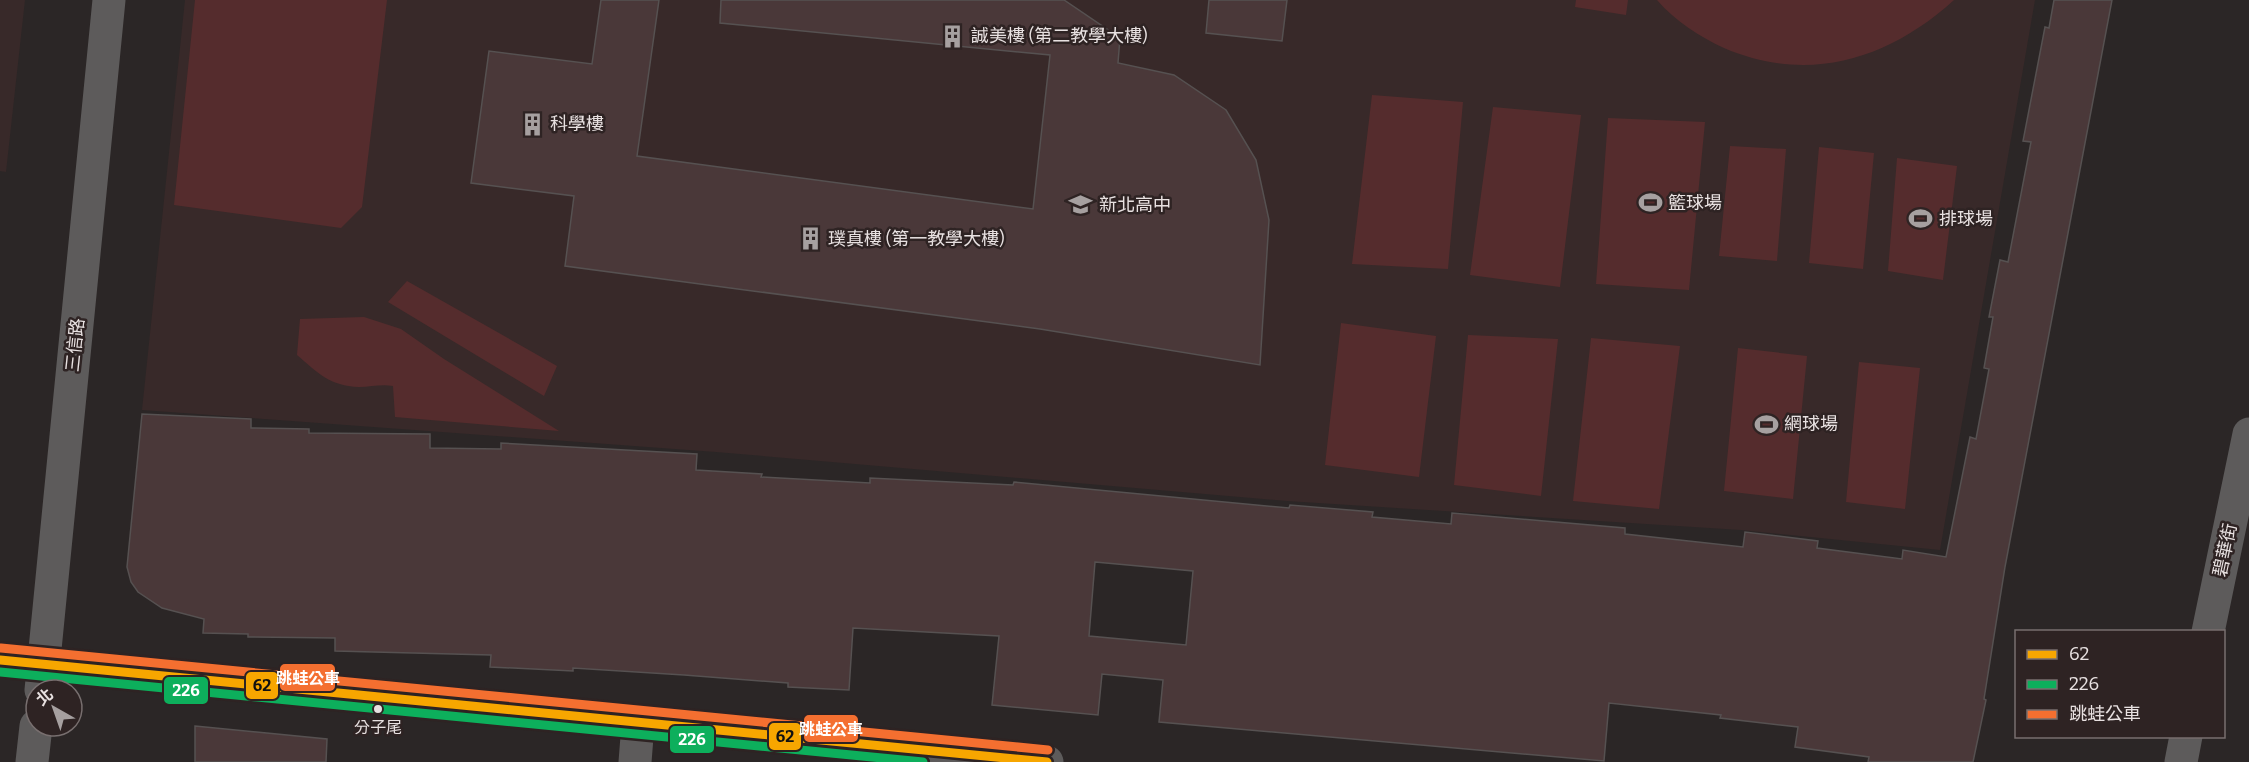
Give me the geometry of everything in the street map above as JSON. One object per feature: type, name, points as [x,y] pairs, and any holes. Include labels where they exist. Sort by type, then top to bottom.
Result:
[{"type":"street","name":"三信路","points":[[42,677],[109,0]]},
{"type":"street","name":"碧華街","points":[[2208,630],[2249,434]]},
{"type":"street","points":[[0,660],[42,677],[638,724],[1047,762]]},
{"type":"street","points":[[635,762],[638,724]]},
{"type":"street","points":[[32,762],[35,738]]},
{"type":"street","points":[[2181,762],[2186,738]]},
{"type":"shaded area","points":[[0,0],[25,0],[6,172],[0,171]]},
{"type":"shaded area","name":"新北高中","points":[[185,0],[2035,0],[1940,550],[1741,530],[1287,501],[716,452],[142,410]]},
{"type":"shaded area","points":[[195,0],[387,0],[362,207],[341,228],[174,205]]},
{"type":"shaded area","points":[[1576,0],[1628,0],[1626,15],[1575,7]]},
{"type":"shaded area","points":[[1657,0],[1954,0],[1929,21],[1902,38],[1874,51],[1846,60],[1816,64],[1786,64],[1755,59],[1724,48],[1688,28]]},
{"type":"shaded area","points":[[1372,95],[1463,102],[1448,269],[1352,264]]},
{"type":"shaded area","points":[[1493,107],[1581,115],[1560,287],[1470,275]]},
{"type":"shaded area","name":"籃球場","points":[[1608,118],[1705,122],[1689,290],[1596,284]]},
{"type":"shaded area","points":[[1730,146],[1786,149],[1777,261],[1719,256]]},
{"type":"shaded area","points":[[1819,147],[1874,153],[1863,269],[1809,263]]},
{"type":"shaded area","name":"排球場","points":[[1897,158],[1957,166],[1943,280],[1888,271]]},
{"type":"shaded area","points":[[407,281],[557,366],[544,396],[388,302]]},
{"type":"shaded area","points":[[364,317],[401,329],[444,359],[559,431],[395,417],[393,386],[359,387],[340,384],[325,377],[297,355],[300,319]]},
{"type":"shaded area","points":[[1341,323],[1436,336],[1419,477],[1325,465]]},
{"type":"shaded area","points":[[1468,335],[1558,339],[1541,496],[1454,485]]},
{"type":"shaded area","points":[[1591,338],[1680,346],[1659,509],[1573,501]]},
{"type":"shaded area","name":"網球場","points":[[1738,348],[1807,356],[1793,499],[1724,491]]},
{"type":"shaded area","name":"網球場","points":[[1859,362],[1920,368],[1905,509],[1846,502]]},
{"type":"building","points":[[601,0],[659,0],[637,156],[1033,209],[1050,55],[720,23],[721,0],[1064,0],[1120,38],[1118,63],[1174,75],[1226,110],[1256,160],[1269,220],[1260,365],[1040,329],[565,266],[574,196],[471,183],[489,51],[592,64]]},
{"type":"building","points":[[1209,0],[1287,0],[1282,41],[1206,33]]},
{"type":"building","points":[[2054,0],[2112,0],[2005,567],[1984,699],[1986,700],[1973,762],[1868,762],[1869,757],[1795,747],[1798,727],[1720,718],[1721,715],[1609,703],[1604,761],[1159,722],[1163,680],[1102,674],[1098,715],[992,705],[999,636],[853,628],[849,690],[788,687],[788,683],[684,675],[573,668],[573,671],[490,667],[491,655],[335,651],[335,638],[248,637],[248,634],[203,633],[204,619],[162,608],[138,592],[131,582],[127,567],[142,414],[251,419],[251,428],[309,429],[309,433],[430,434],[430,448],[501,449],[501,443],[697,454],[696,470],[762,474],[761,477],[870,483],[870,478],[1013,485],[1014,482],[1289,508],[1290,505],[1373,512],[1372,517],[1451,524],[1452,513],[1625,528],[1625,534],[1743,547],[1745,532],[1818,541],[1817,548],[1902,559],[1903,550],[1946,557],[1970,437],[1976,439],[1989,369],[1984,368],[1993,317],[1989,317],[2000,260],[2008,262],[2031,142],[2023,141],[2045,27],[2049,28]],"holes":[[[1095,562],[1193,571],[1186,645],[1089,636]]]},
{"type":"building","points":[[195,726],[327,739],[326,762],[195,762]]},
{"type":"transit line","name":"跳蛙公車","points":[[1,648],[1048,750]]},
{"type":"transit line","name":"62","points":[[0,660],[1047,762]]},
{"type":"transit line","name":"226","points":[[0,672],[923,762]]},
{"type":"place","name":"誠美樓 (第二教學大樓)","points":[[953,36]]},
{"type":"place","name":"科學樓","points":[[532,124]]},
{"type":"place","name":"籃球場","points":[[1650,203]]},
{"type":"place","name":"新北高中","points":[[1081,205]]},
{"type":"place","name":"排球場","points":[[1921,219]]},
{"type":"place","name":"璞真樓 (第一教學大樓)","points":[[810,239]]},
{"type":"place","name":"網球場","points":[[1766,424]]},
{"type":"place","name":"分子尾","points":[[378,709]]}]
